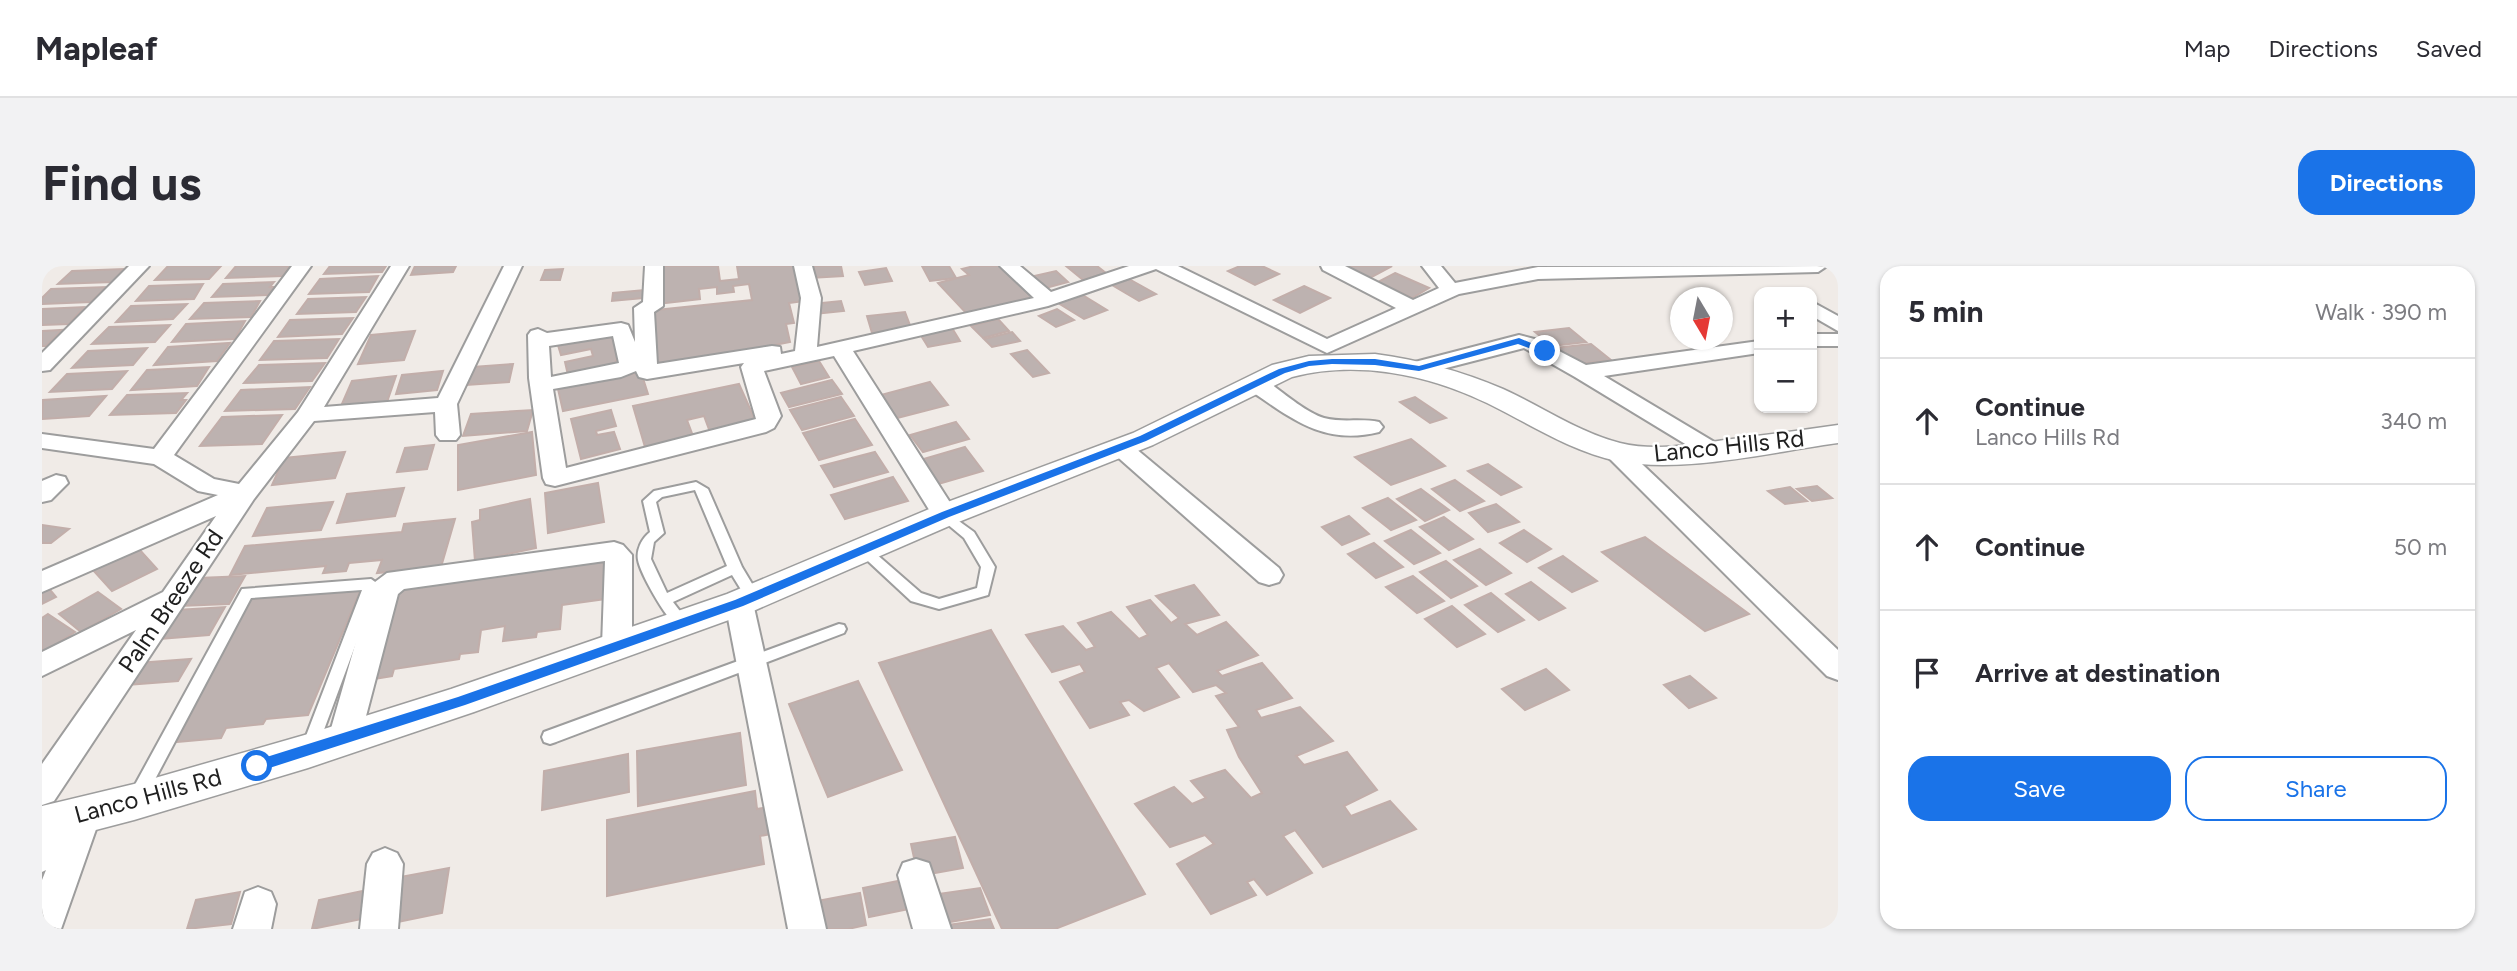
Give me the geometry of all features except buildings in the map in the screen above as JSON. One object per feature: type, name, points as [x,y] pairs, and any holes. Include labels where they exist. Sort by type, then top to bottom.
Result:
[{"type":"street","points":[[42,365],[140,266]]},
{"type":"street","points":[[160,457],[302,266]]},
{"type":"street","name":"Palm Breeze Rd","points":[[42,791],[245,493],[307,415],[400,266]]},
{"type":"street","points":[[448,435],[446,404],[513,266]]},
{"type":"street","points":[[654,266],[653,306],[644,307],[647,372],[840,348],[1048,300],[1148,266]]},
{"type":"street","points":[[803,266],[811,298],[805,351]]},
{"type":"street","points":[[1009,266],[1048,300]]},
{"type":"street","points":[[1163,266],[1330,354],[1412,308],[1451,290],[1535,269],[1818,266]]},
{"type":"street","points":[[1330,266],[1412,308]]},
{"type":"street","points":[[1431,266],[1451,290]]},
{"type":"street","points":[[1817,311],[1838,325]]},
{"type":"street","points":[[541,385],[621,370],[629,366],[621,329],[539,338],[541,385],[555,478],[766,423],[769,416],[752,367],[805,351]]},
{"type":"street","points":[[1817,340],[1838,340]]},
{"type":"street","points":[[1419,368],[1519,341],[1531,344],[1583,372],[1713,451]]},
{"type":"street","points":[[840,348],[945,515]]},
{"type":"street","points":[[1583,372],[1754,349]]},
{"type":"street","name":"Lanco Hills Rd","points":[[42,825],[134,802],[308,751],[617,646],[673,612],[862,549],[1121,448],[1181,422],[1282,371],[1309,364],[1330,354],[1419,368],[1451,377],[1579,439],[1615,452],[1647,457],[1838,434]]},
{"type":"street","points":[[1256,384],[1315,423],[1344,428],[1371,427]]},
{"type":"street","points":[[307,415],[446,404]]},
{"type":"street","points":[[42,440],[160,457],[207,485],[245,493]]},
{"type":"street","points":[[1121,448],[1269,575]]},
{"type":"street","points":[[1615,452],[1838,668]]},
{"type":"street","points":[[42,582],[245,493]]},
{"type":"street","points":[[344,739],[385,589],[397,580],[614,551],[619,555],[617,646]]},
{"type":"street","points":[[742,589],[752,662],[807,929]]},
{"type":"street","points":[[42,665],[173,599]]},
{"type":"street","points":[[42,856],[84,815]]},
{"type":"street","points":[[42,929],[84,815]]},
{"type":"street","points":[[379,929],[386,864]]},
{"type":"street","points":[[916,875],[932,929]]},
{"type":"lane","points":[[673,612],[644,559],[648,540],[657,533],[649,501],[658,494],[696,486],[702,489],[742,589]]},
{"type":"lane","points":[[862,549],[916,597],[939,604],[983,591],[988,567],[969,536],[945,515]]},
{"type":"lane","points":[[134,802],[247,593],[371,584],[308,751]]},
{"type":"lane","points":[[550,737],[839,629]]},
{"type":"route","points":[[257,766],[460,701],[739,603],[945,515],[1143,439],[1282,371],[1309,364],[1332,362],[1375,362],[1419,368],[1519,341],[1545,351]]}]
